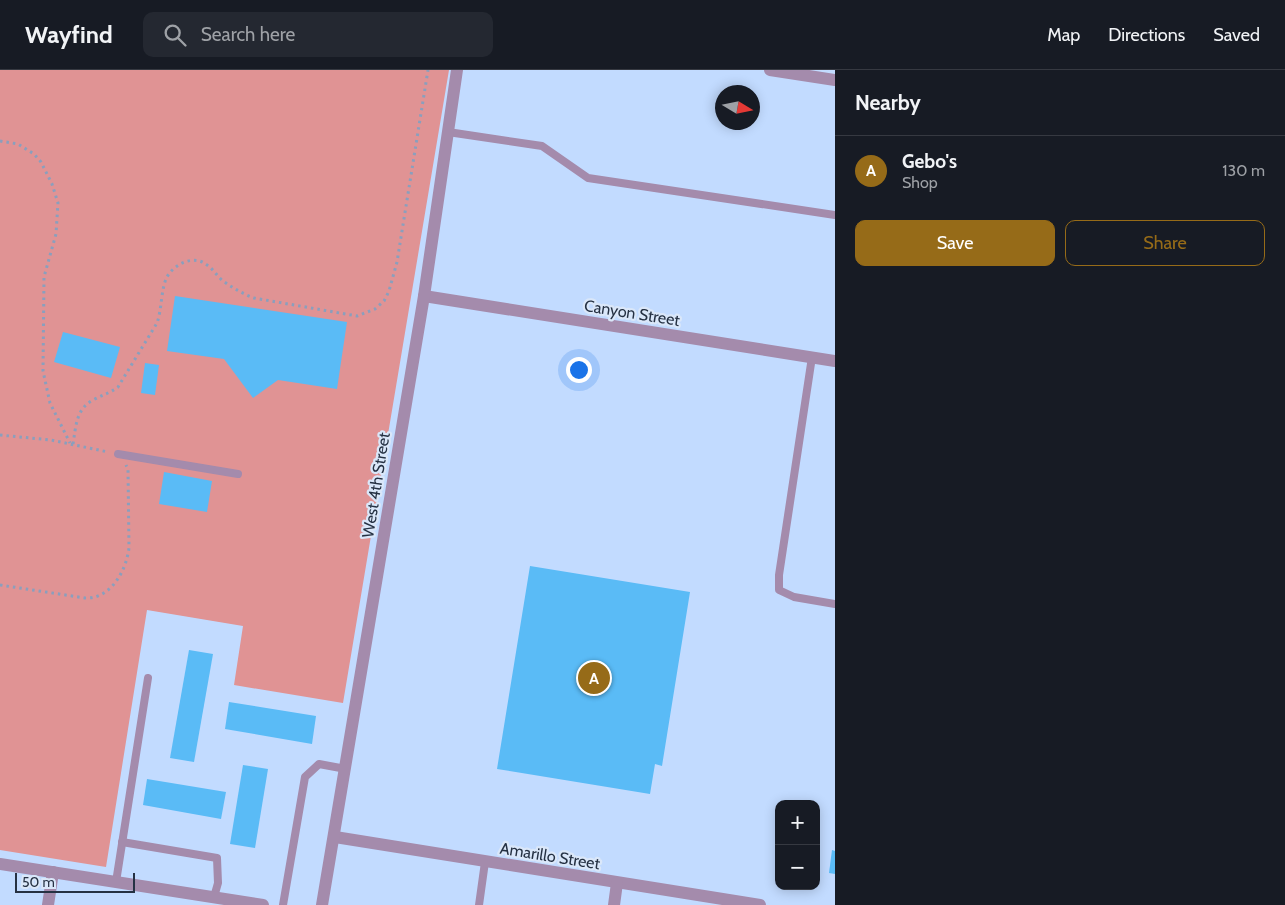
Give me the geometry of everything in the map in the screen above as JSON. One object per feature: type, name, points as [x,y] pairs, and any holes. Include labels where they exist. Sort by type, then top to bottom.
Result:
[{"type":"street","name":"West 4th Street","points":[[322,905],[335,838],[424,296],[456,70]]},
{"type":"street","points":[[770,70],[835,80]]},
{"type":"street","name":"Canyon Street","points":[[424,296],[835,361]]},
{"type":"street","name":"Amarillo Street","points":[[335,838],[617,883],[701,900],[760,905]]},
{"type":"street","points":[[0,864],[263,905]]},
{"type":"street","points":[[48,905],[53,872]]},
{"type":"street","points":[[614,905],[617,883]]},
{"type":"lane","points":[[448,132],[542,146],[588,178],[835,215]]},
{"type":"lane","points":[[812,357],[779,575],[780,590],[794,597],[835,604]]},
{"type":"lane","points":[[118,454],[238,474]]},
{"type":"lane","points":[[116,882],[148,678]]},
{"type":"lane","points":[[282,905],[305,777],[319,764],[346,769]]},
{"type":"lane","points":[[122,842],[217,858],[218,883],[214,898]]},
{"type":"lane","points":[[479,905],[485,862]]},
{"type":"path","points":[[72,444],[78,415],[94,399],[108,394],[118,387],[157,323],[161,312],[166,278],[177,265],[187,261],[198,260],[206,264],[223,281],[254,298],[357,316],[375,310],[384,301],[389,291],[397,262],[428,70]]},
{"type":"path","points":[[0,141],[18,144],[34,154],[41,162],[52,184],[58,203],[56,234],[44,277],[42,371],[50,403],[72,444]]},
{"type":"path","points":[[0,435],[72,444],[118,454],[128,470],[129,548],[122,574],[103,594],[95,598],[0,585]]},
{"type":"shaded area","points":[[0,70],[449,70],[343,703],[234,685],[243,626],[147,610],[106,867],[0,850]]},
{"type":"building","points":[[175,296],[347,322],[337,389],[278,380],[253,398],[224,359],[167,351]]},
{"type":"building","points":[[63,332],[120,347],[111,378],[54,362]]},
{"type":"building","points":[[145,363],[159,365],[155,395],[141,393]]},
{"type":"building","points":[[164,472],[212,481],[207,512],[159,504]]},
{"type":"building","points":[[530,566],[690,592],[662,766],[655,764],[650,794],[497,769]]},
{"type":"building","points":[[189,650],[213,654],[194,762],[170,758]]},
{"type":"building","points":[[229,702],[316,716],[312,744],[225,729]]},
{"type":"building","points":[[243,765],[268,769],[255,848],[230,844]]},
{"type":"building","points":[[147,779],[226,792],[221,819],[143,805]]},
{"type":"building","points":[[832,850],[835,851],[835,874],[829,873]]},
{"type":"place","name":"Gebo's","points":[[594,678]]}]
